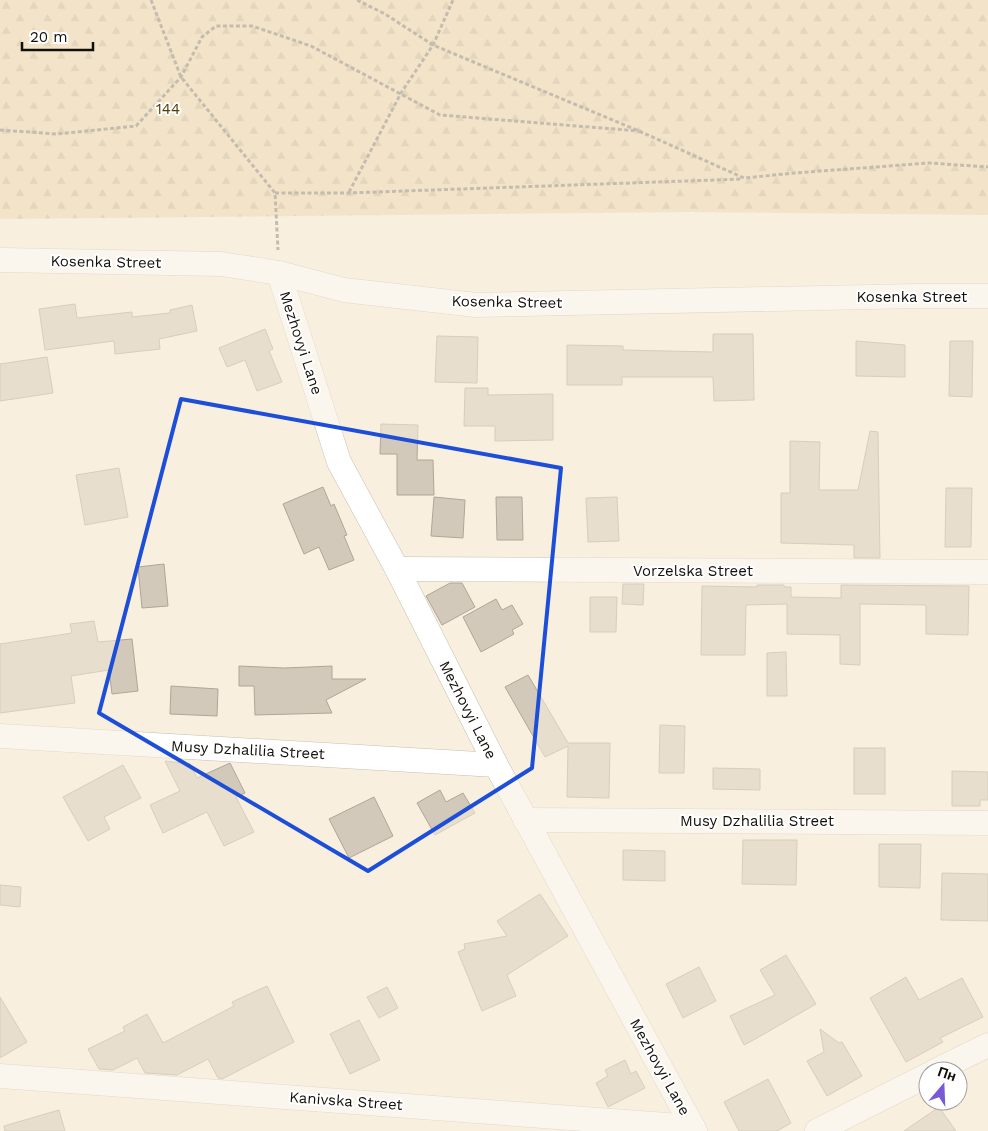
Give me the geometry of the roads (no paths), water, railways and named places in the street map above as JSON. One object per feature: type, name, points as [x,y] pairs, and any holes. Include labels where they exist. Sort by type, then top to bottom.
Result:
[{"type":"street","name":"Kosenka Street","points":[[0,260],[221,264],[279,273],[344,290],[476,305],[988,296]]},
{"type":"street","name":"Mezhovyi Lane","points":[[279,273],[339,462],[397,569],[525,820],[694,1129]]},
{"type":"street","name":"Vorzelska Street","points":[[397,569],[988,572]]},
{"type":"street","name":"Musy Dzhalilia Street","points":[[0,736],[496,765]]},
{"type":"street","name":"Musy Dzhalilia Street","points":[[525,820],[988,823]]},
{"type":"street","points":[[955,1061],[988,1045]]},
{"type":"street","name":"Kanivska Street","points":[[0,1076],[694,1129]]},
{"type":"street","points":[[817,1131],[851,1123],[918,1080]]},
{"type":"park label","name":"144","points":[[168,109]]}]
